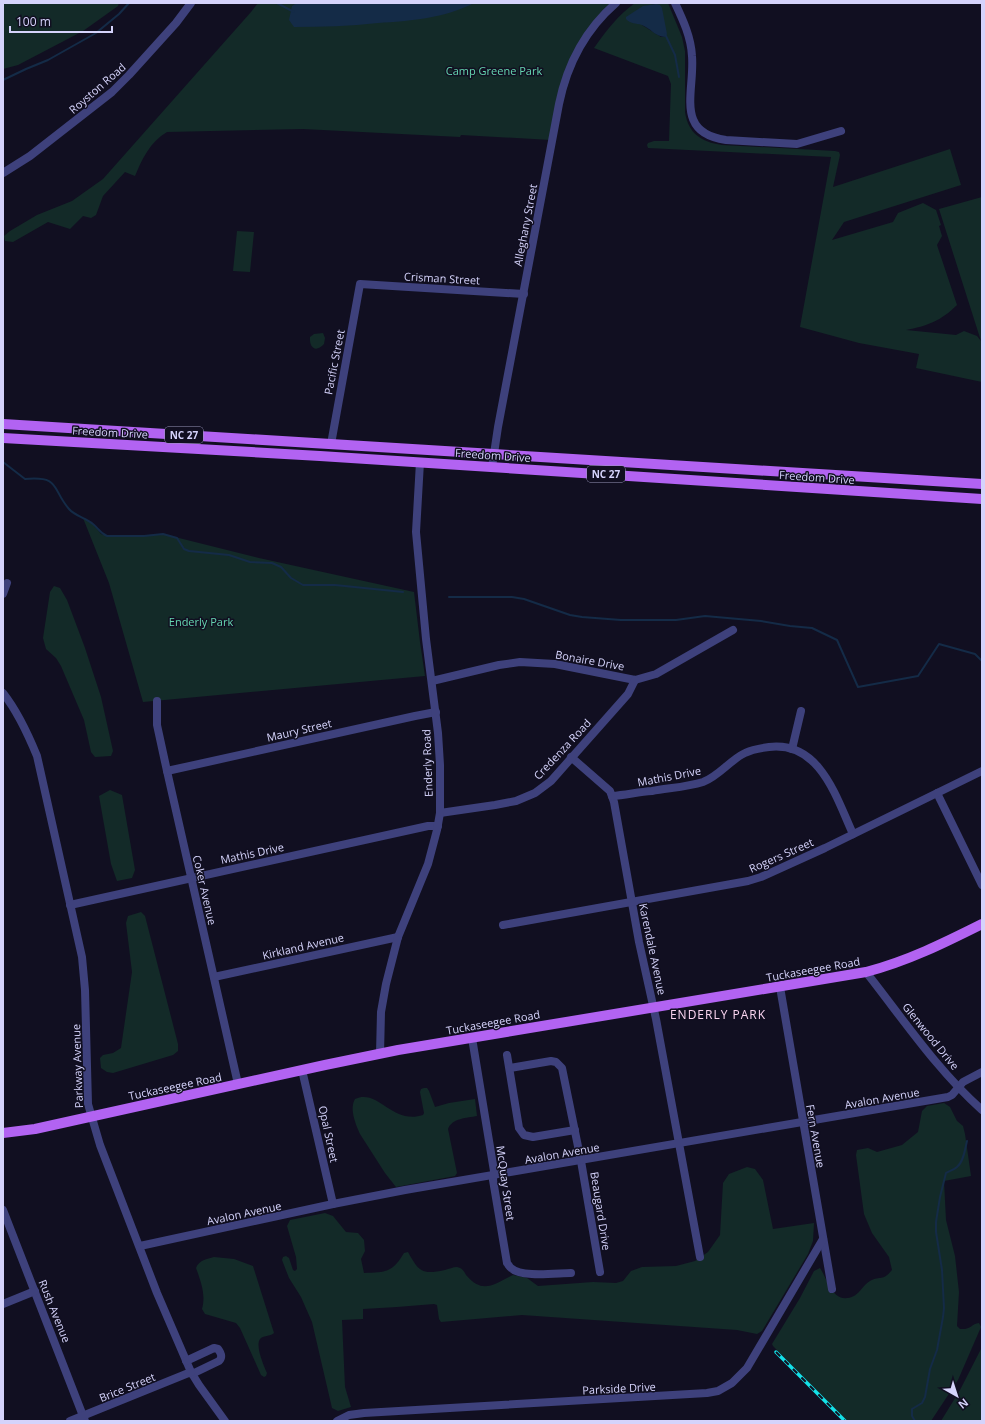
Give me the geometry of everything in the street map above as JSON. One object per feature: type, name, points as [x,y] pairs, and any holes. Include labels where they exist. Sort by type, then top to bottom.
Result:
[{"type":"main road","name":"Freedom Drive","points":[[3,424],[982,484]]},
{"type":"main road","points":[[76,442],[78,437],[81,435],[111,437],[128,431]]},
{"type":"main road","name":"Freedom Drive","points":[[3,438],[420,462],[982,499]]},
{"type":"main road","points":[[258,452],[276,449],[324,452],[331,444]]},
{"type":"main road","points":[[764,485],[766,471]]},
{"type":"main road","name":"Tuckaseegee Road","points":[[3,1133],[35,1129],[380,1054],[866,972],[890,966],[912,958],[982,924]]},
{"type":"street","name":"Royston Road","points":[[3,173],[30,156],[112,92],[176,23],[191,3]]},
{"type":"street","name":"Alleghany Street","points":[[492,467],[559,104],[565,82],[581,44],[600,19],[616,3]]},
{"type":"street","points":[[675,3],[688,33],[692,56],[691,116],[696,125],[704,134],[714,139],[798,144],[841,131]]},
{"type":"street","name":"Crisman Street","points":[[360,284],[524,294]]},
{"type":"street","name":"Pacific Street","points":[[331,444],[360,284]]},
{"type":"street","name":"Enderly Road","points":[[380,1054],[381,1012],[386,984],[398,937],[428,864],[440,813],[440,764],[436,712],[426,639],[416,532],[420,462]]},
{"type":"street","points":[[3,594],[7,583]]},
{"type":"street","name":"Bonaire Drive","points":[[432,680],[499,664],[520,662],[555,664],[635,680],[656,674],[733,630]]},
{"type":"street","name":"Credenza Road","points":[[440,813],[495,805],[526,798],[535,793],[551,781],[628,694],[635,680]]},
{"type":"street","name":"Parkway Avenue","points":[[3,693],[26,729],[37,756],[70,906],[84,974],[88,1104],[91,1116],[100,1145],[157,1293],[186,1361],[192,1373],[225,1421]]},
{"type":"street","name":"Coker Avenue","points":[[157,701],[157,725],[238,1084]]},
{"type":"street","points":[[792,749],[801,711]]},
{"type":"street","name":"Maury Street","points":[[167,771],[407,717],[436,712]]},
{"type":"street","name":"Mathis Drive","points":[[612,796],[668,789],[702,782],[719,773],[740,756],[752,750],[775,746],[800,752],[814,762],[825,776],[853,834]]},
{"type":"street","points":[[571,757],[610,791],[612,796]]},
{"type":"street","name":"Rogers Street","points":[[503,925],[632,903],[748,881],[761,877],[982,771]]},
{"type":"street","points":[[937,793],[982,885]]},
{"type":"street","name":"Karendale Avenue","points":[[612,796],[654,1008],[700,1257]]},
{"type":"street","name":"Mathis Drive","points":[[70,906],[428,826],[438,826]]},
{"type":"street","name":"Kirkland Avenue","points":[[214,977],[398,937]]},
{"type":"street","name":"Glenwood Drive","points":[[866,972],[924,1048],[958,1087],[982,1110]]},
{"type":"street","name":"Fern Avenue","points":[[780,986],[832,1288]]},
{"type":"street","name":"McQuay Street","points":[[472,1038],[494,1171],[493,1180],[507,1263],[510,1268],[517,1272],[526,1274],[571,1273]]},
{"type":"street","points":[[507,1055],[519,1128],[524,1135],[533,1137],[575,1130]]},
{"type":"street","name":"Beaugard Drive","points":[[510,1068],[551,1061],[559,1064],[564,1073],[600,1272]]},
{"type":"street","name":"Opal Street","points":[[302,1070],[333,1204]]},
{"type":"street","name":"Avalon Avenue","points":[[140,1246],[405,1190],[494,1176],[948,1097],[952,1095],[963,1082],[982,1072]]},
{"type":"street","name":"Rush Avenue","points":[[3,1210],[84,1418]]},
{"type":"street","name":"Parkside Drive","points":[[337,1421],[349,1415],[364,1413],[658,1397],[718,1391],[737,1380],[748,1368],[823,1240]]},
{"type":"street","points":[[3,1304],[35,1291]]},
{"type":"street","name":"Brice Street","points":[[70,1421],[84,1418],[192,1373],[221,1359],[218,1349],[214,1348],[186,1361]]},
{"type":"green space","points":[[3,3],[119,3],[118,6],[83,31],[18,65],[3,69]]},
{"type":"green space","name":"Camp Greene Park","points":[[258,3],[614,3],[580,45],[551,140],[303,129],[167,132],[151,146],[135,176],[125,172],[103,196],[96,215],[91,218],[83,216],[70,229],[48,222],[13,242],[5,241],[4,236],[10,231],[37,215],[72,201],[103,179]]},
{"type":"green space","points":[[635,3],[668,3],[682,37],[685,51],[685,112],[689,126],[692,131],[708,142],[722,145],[839,152],[840,155],[833,187],[950,149],[961,185],[844,222],[832,240],[893,222],[898,213],[923,203],[936,210],[941,225],[939,226],[942,236],[937,245],[957,305],[951,311],[933,322],[921,327],[906,330],[956,335],[964,331],[977,336],[981,341],[939,209],[982,197],[982,382],[916,368],[919,354],[859,343],[800,327],[831,157],[648,148],[648,143],[654,141],[669,141],[671,84],[668,76],[594,48],[603,35],[623,13]],"holes":[[[656,4],[666,36],[661,37],[642,25],[646,6]]]},
{"type":"green space","points":[[237,231],[254,232],[250,272],[233,271]]},
{"type":"green space","points":[[323,333],[325,338],[324,344],[316,349],[314,348],[311,344],[310,337],[314,334]]},
{"type":"green space","name":"Enderly Park","points":[[83,518],[93,524],[101,534],[107,536],[144,536],[163,534],[259,558],[414,592],[425,676],[143,702],[109,583]]},
{"type":"green space","points":[[54,586],[60,588],[67,600],[85,648],[101,697],[113,751],[111,756],[95,757],[91,752],[84,720],[61,666],[56,658],[46,649],[43,638],[50,592]]},
{"type":"green space","points":[[110,790],[122,795],[135,870],[132,878],[117,881],[111,864],[99,796]]},
{"type":"green space","points":[[141,912],[145,916],[178,1044],[178,1051],[173,1055],[113,1073],[107,1072],[101,1068],[100,1058],[103,1055],[113,1053],[121,1048],[132,972],[126,923],[128,916]]},
{"type":"green space","points":[[427,1088],[429,1091],[435,1107],[475,1099],[477,1116],[456,1121],[450,1125],[448,1129],[457,1173],[455,1176],[396,1187],[385,1173],[360,1134],[354,1117],[353,1103],[355,1099],[363,1097],[371,1098],[403,1115],[412,1117],[423,1115],[424,1113],[420,1092],[421,1089]]},
{"type":"green space","points":[[944,1103],[950,1107],[957,1121],[963,1126],[971,1176],[944,1181],[946,1220],[955,1256],[959,1292],[957,1326],[960,1329],[964,1329],[979,1323],[981,1327],[958,1380],[931,1421],[847,1421],[772,1344],[800,1298],[814,1271],[820,1268],[836,1295],[841,1298],[847,1298],[856,1295],[870,1281],[886,1276],[892,1270],[889,1257],[872,1233],[864,1214],[856,1155],[857,1150],[868,1148],[877,1152],[902,1145],[918,1132],[922,1111],[927,1106]]},
{"type":"green space","points":[[747,1167],[755,1169],[763,1180],[773,1229],[814,1223],[813,1241],[808,1254],[762,1331],[757,1334],[737,1330],[522,1315],[441,1322],[439,1319],[437,1305],[434,1304],[363,1309],[363,1319],[342,1320],[345,1387],[351,1407],[338,1411],[332,1408],[312,1322],[301,1297],[289,1278],[282,1260],[283,1257],[286,1256],[289,1258],[293,1270],[295,1271],[297,1269],[296,1257],[287,1226],[290,1220],[325,1213],[333,1216],[346,1232],[358,1233],[364,1240],[365,1251],[361,1259],[364,1273],[383,1272],[388,1270],[400,1260],[404,1253],[408,1252],[418,1268],[426,1272],[457,1267],[463,1270],[472,1281],[483,1286],[489,1286],[513,1275],[527,1278],[538,1286],[593,1282],[616,1283],[623,1281],[631,1271],[642,1267],[676,1266],[695,1261],[708,1252],[720,1235],[723,1183],[729,1174]]},
{"type":"green space","points":[[214,1257],[234,1259],[253,1266],[274,1333],[261,1338],[259,1342],[260,1356],[267,1373],[264,1377],[261,1375],[240,1328],[236,1323],[205,1314],[202,1309],[203,1294],[196,1268],[201,1262]]},
{"type":"green space","points":[[982,1347],[982,1421],[941,1421],[960,1390]]},
{"type":"water","points":[[297,3],[474,3],[451,12],[415,20],[346,26],[294,27],[289,20],[292,6]]},
{"type":"water","points":[[656,4],[660,5],[662,8],[667,34],[665,37],[659,36],[645,26],[631,23],[626,19],[626,17],[643,6]]},
{"type":"waterway","points":[[3,80],[48,60],[96,33],[119,14],[129,3]]},
{"type":"waterway","points":[[277,3],[294,12]]},
{"type":"waterway","points":[[665,34],[675,55],[679,77]]},
{"type":"waterway","points":[[3,462],[25,479],[45,479],[50,482],[54,485],[63,502],[71,511],[90,522],[107,536],[144,536],[163,534],[177,538],[184,549],[189,551],[229,555],[250,562],[272,563],[281,567],[291,578],[303,585],[335,585],[403,592]]},
{"type":"waterway","points":[[449,597],[512,597],[524,599],[570,615],[582,617],[621,620],[676,620],[705,616],[761,621],[812,628],[837,640],[858,687],[918,676],[939,644],[975,654],[982,661]]},
{"type":"waterway","points":[[915,1421],[912,1416],[912,1409],[922,1403],[925,1397],[930,1369],[937,1350],[943,1317],[942,1270],[936,1232],[940,1197],[946,1173],[954,1169],[961,1162],[967,1141]]},
{"type":"railway","points":[[776,1352],[845,1421]]},
{"type":"district","name":"ENDERLY PARK","points":[[718,1014]]}]
